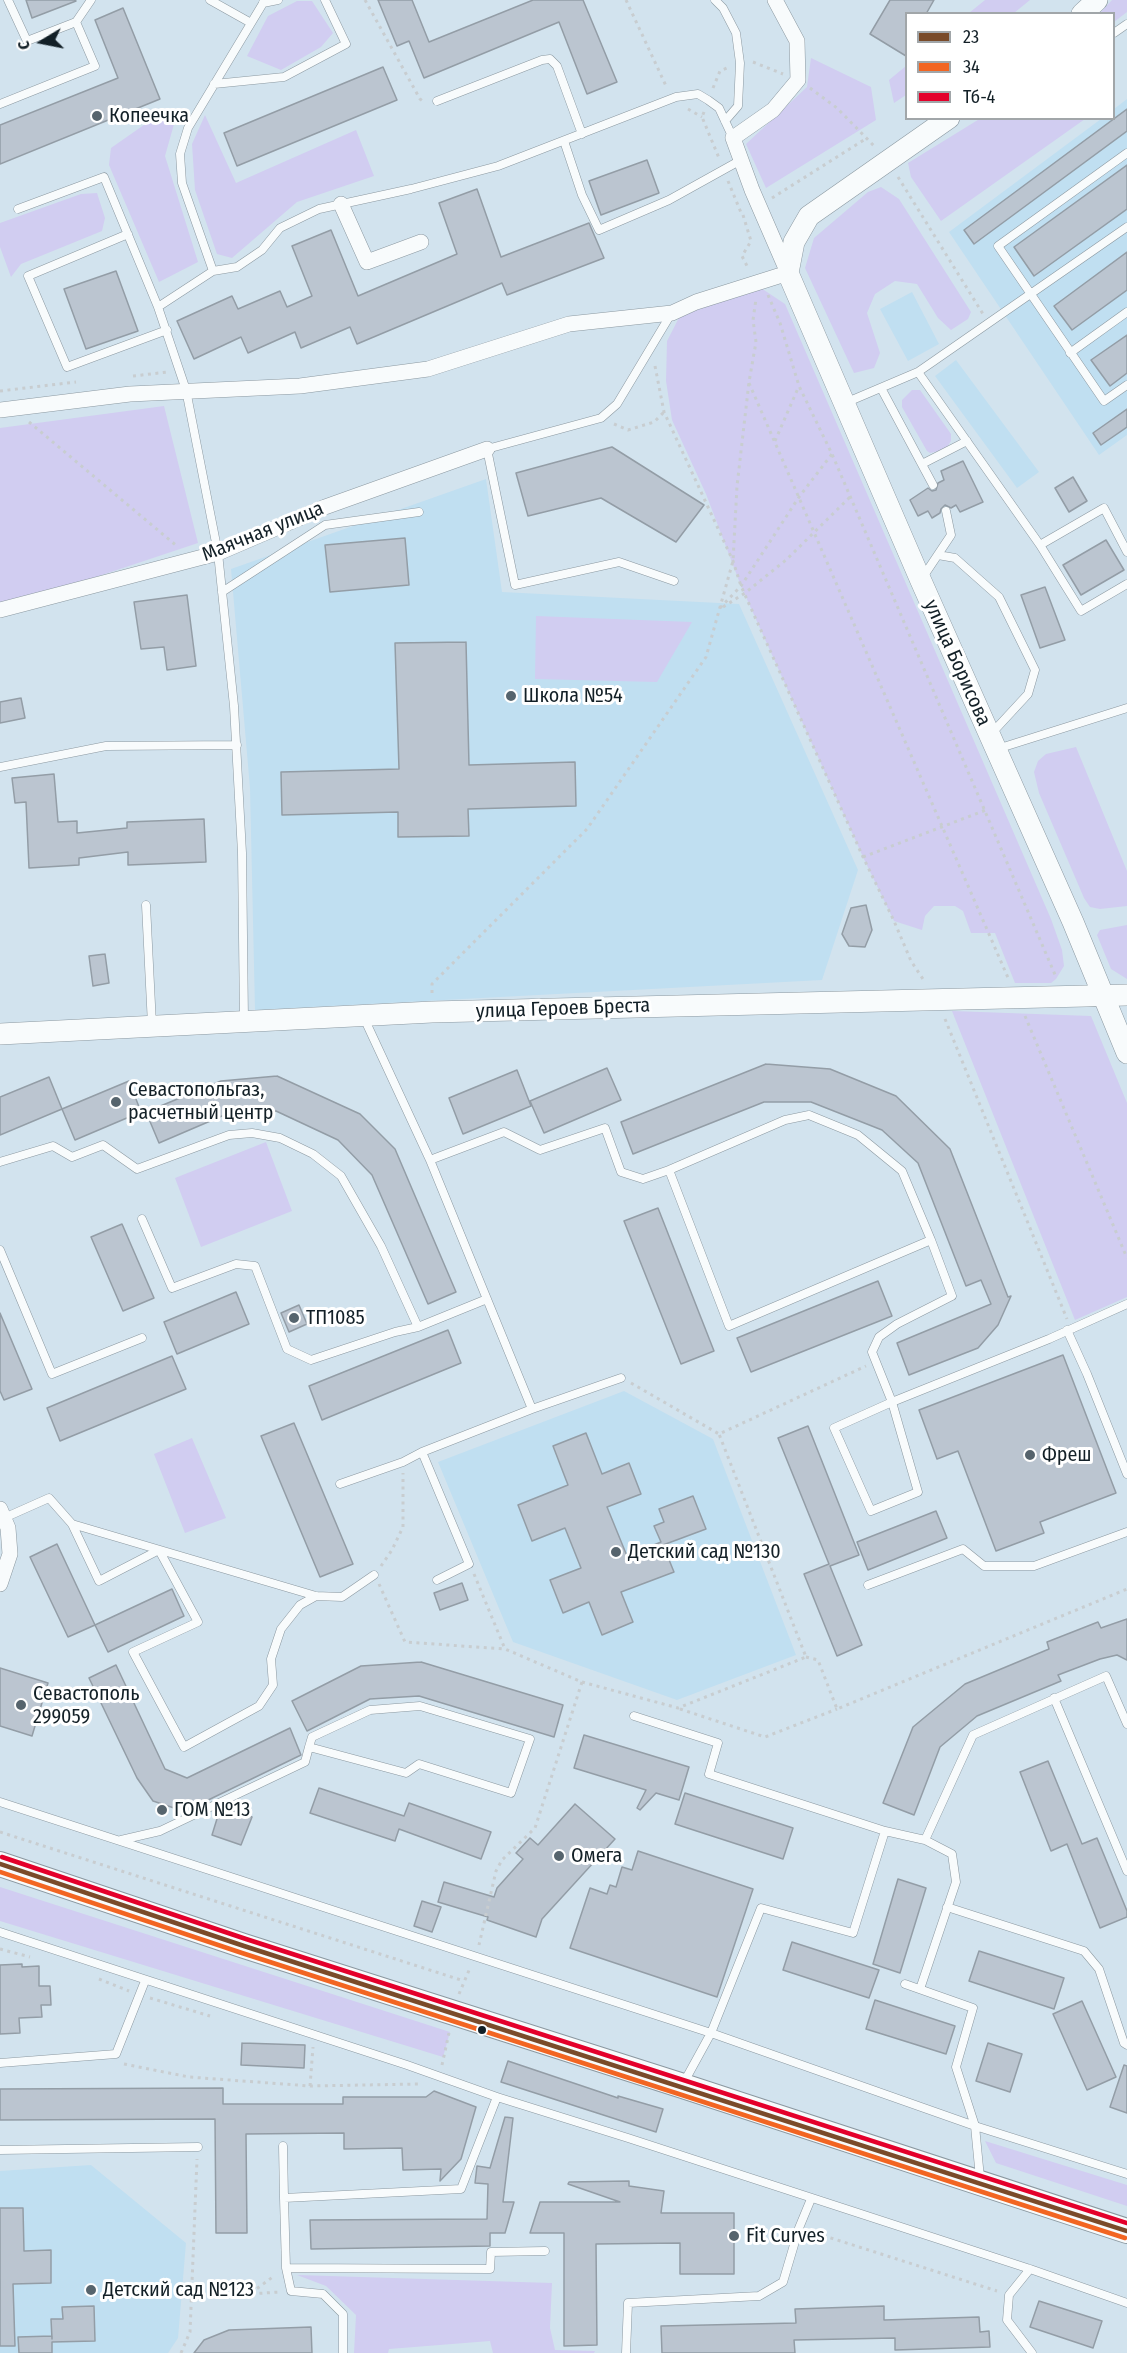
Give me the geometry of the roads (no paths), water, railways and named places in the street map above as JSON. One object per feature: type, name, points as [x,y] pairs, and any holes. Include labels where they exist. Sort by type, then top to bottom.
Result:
[{"type":"main road","points":[[0,1864],[244,1946],[1127,2231]]},
{"type":"street","points":[[775,0],[797,41],[798,80],[773,110],[733,138],[788,273]]},
{"type":"street","points":[[1084,12],[1097,0]]},
{"type":"street","points":[[7,410],[130,394],[300,386],[428,369],[569,324],[672,313],[696,302],[759,290],[788,273],[794,242],[809,216],[946,120]]},
{"type":"street","points":[[341,204],[367,262],[421,242]]},
{"type":"street","name":"улица Борисова","points":[[788,273],[921,581],[1073,922],[1127,1053]]},
{"type":"street","name":"Маячная улица","points":[[0,610],[218,553],[325,507],[487,449]]},
{"type":"street","name":"улица Героев Бреста","points":[[0,1035],[432,1012],[1127,995]]},
{"type":"street","points":[[0,1584],[10,1554],[8,1528],[2,1513]]},
{"type":"lane","points":[[8,0],[27,41],[76,22],[91,0]]},
{"type":"lane","points":[[210,0],[251,23]]},
{"type":"lane","points":[[213,271],[182,183],[180,154],[188,128],[264,1],[278,0]]},
{"type":"lane","points":[[214,84],[284,77],[346,44],[325,0]]},
{"type":"lane","points":[[715,0],[723,8],[736,33],[740,63],[738,106],[725,121]]},
{"type":"lane","points":[[0,104],[95,66],[76,22]]},
{"type":"lane","points":[[437,101],[542,60],[550,59],[557,66],[582,134]]},
{"type":"lane","points":[[158,307],[213,271],[237,267],[262,250],[279,228],[319,208],[411,189],[498,166],[672,99],[698,94],[719,108],[733,138]]},
{"type":"lane","points":[[564,141],[582,195],[599,230],[669,200],[741,160]]},
{"type":"lane","points":[[1127,153],[998,246],[1104,401],[1127,386]]},
{"type":"lane","points":[[18,209],[104,177],[158,307],[186,390],[218,553],[237,745],[242,853],[244,1022]]},
{"type":"lane","points":[[844,403],[918,372],[1127,227]]},
{"type":"lane","points":[[128,234],[28,276],[67,367],[166,330]]},
{"type":"lane","points":[[1071,353],[1127,312]]},
{"type":"lane","points":[[672,313],[617,404],[601,418],[487,449],[515,585],[619,562],[674,581]]},
{"type":"lane","points":[[918,372],[1040,545],[1081,611],[1127,584]]},
{"type":"lane","points":[[881,388],[933,485]]},
{"type":"lane","points":[[922,464],[967,441]]},
{"type":"lane","points":[[1040,545],[1104,508],[1127,552]]},
{"type":"lane","points":[[921,581],[951,535],[946,511]]},
{"type":"lane","points":[[222,592],[325,525],[418,513]]},
{"type":"lane","points":[[938,555],[955,558],[999,597],[1035,670],[1028,694],[993,742]]},
{"type":"lane","points":[[993,742],[1127,708]]},
{"type":"lane","points":[[0,767],[106,746],[237,745]]},
{"type":"lane","points":[[146,905],[152,1026]]},
{"type":"lane","points":[[364,1017],[430,1160],[532,1409]]},
{"type":"lane","points":[[430,1160],[504,1132],[540,1150],[605,1128],[621,1172],[643,1179],[785,1120],[810,1115],[858,1135],[902,1171],[952,1296],[897,1324],[879,1337],[872,1352],[892,1402],[918,1492],[871,1511],[834,1428],[892,1402],[1049,1339],[1127,1304]]},
{"type":"lane","points":[[0,1162],[53,1146],[72,1157],[103,1145],[137,1169],[228,1135],[252,1133],[280,1138],[313,1154],[341,1176],[372,1229],[418,1327]]},
{"type":"lane","points":[[669,1170],[729,1326],[931,1240]]},
{"type":"lane","points":[[142,1219],[172,1288],[236,1264],[255,1266],[287,1349],[311,1360],[395,1332],[418,1327],[487,1299]]},
{"type":"lane","points":[[0,1250],[52,1374],[142,1338]]},
{"type":"lane","points":[[1069,1329],[1127,1474]]},
{"type":"lane","points":[[340,1484],[403,1462],[422,1452],[532,1409],[621,1378]]},
{"type":"lane","points":[[422,1452],[469,1564],[437,1580]]},
{"type":"lane","points":[[2,1513],[49,1498],[72,1524],[99,1581],[159,1550]]},
{"type":"lane","points":[[72,1524],[316,1596],[342,1598],[374,1575]]},
{"type":"lane","points":[[868,1585],[963,1549],[984,1566],[1034,1566],[1127,1532]]},
{"type":"lane","points":[[159,1550],[198,1622],[133,1652],[184,1747],[259,1706],[273,1685],[271,1659],[281,1629],[300,1605],[316,1596]]},
{"type":"lane","points":[[925,1840],[973,1735],[1106,1676],[1127,1724]]},
{"type":"lane","points":[[1054,1698],[1127,1871]]},
{"type":"lane","points":[[119,1840],[160,1831],[304,1762],[312,1737],[370,1710],[420,1706],[530,1739],[511,1793],[419,1764],[406,1773],[309,1748]]},
{"type":"lane","points":[[634,1716],[718,1743],[709,1774],[885,1831],[925,1840],[952,1854],[956,1882],[920,1989]]},
{"type":"lane","points":[[0,1802],[711,2033],[975,2126],[1127,2174]]},
{"type":"lane","points":[[683,2086],[711,2033],[761,1908],[853,1933],[885,1831]]},
{"type":"lane","points":[[947,1907],[1084,1951],[1099,1969],[1124,2043],[1127,2044]]},
{"type":"lane","points":[[0,1932],[407,2065],[438,2078],[1030,2269],[1127,2303]]},
{"type":"lane","points":[[0,2063],[116,2055],[145,1981]]},
{"type":"lane","points":[[905,1984],[973,2008],[956,2067],[975,2126],[980,2183]]},
{"type":"lane","points":[[284,2198],[461,2189],[497,2097]]},
{"type":"lane","points":[[283,2146],[286,2268],[291,2290],[323,2294],[343,2314],[343,2353]]},
{"type":"lane","points":[[0,2150],[198,2147]]},
{"type":"lane","points":[[626,2353],[628,2303],[759,2296],[783,2282],[810,2199]]},
{"type":"lane","points":[[286,2268],[490,2269],[491,2252],[545,2251]]},
{"type":"lane","points":[[1030,2269],[1009,2295],[1007,2320],[1032,2353]]},
{"type":"place","name":"Копеечка","points":[[97,116]]},
{"type":"place","name":"Школа №54","points":[[511,696]]},
{"type":"place","name":"Севастопольгаз, расчетный центр","points":[[116,1102]]},
{"type":"place","name":"ТП1085","points":[[294,1318]]},
{"type":"place","name":"Фреш","points":[[1030,1455]]},
{"type":"place","name":"Детский сад №130","points":[[616,1552]]},
{"type":"place","name":"Севастополь 299059","points":[[21,1705]]},
{"type":"place","name":"ГОМ №13","points":[[162,1810]]},
{"type":"place","name":"Омега","points":[[559,1856]]},
{"type":"place","name":"Fit Curves","points":[[734,2236]]},
{"type":"place","name":"Детский сад №123","points":[[91,2290]]}]
